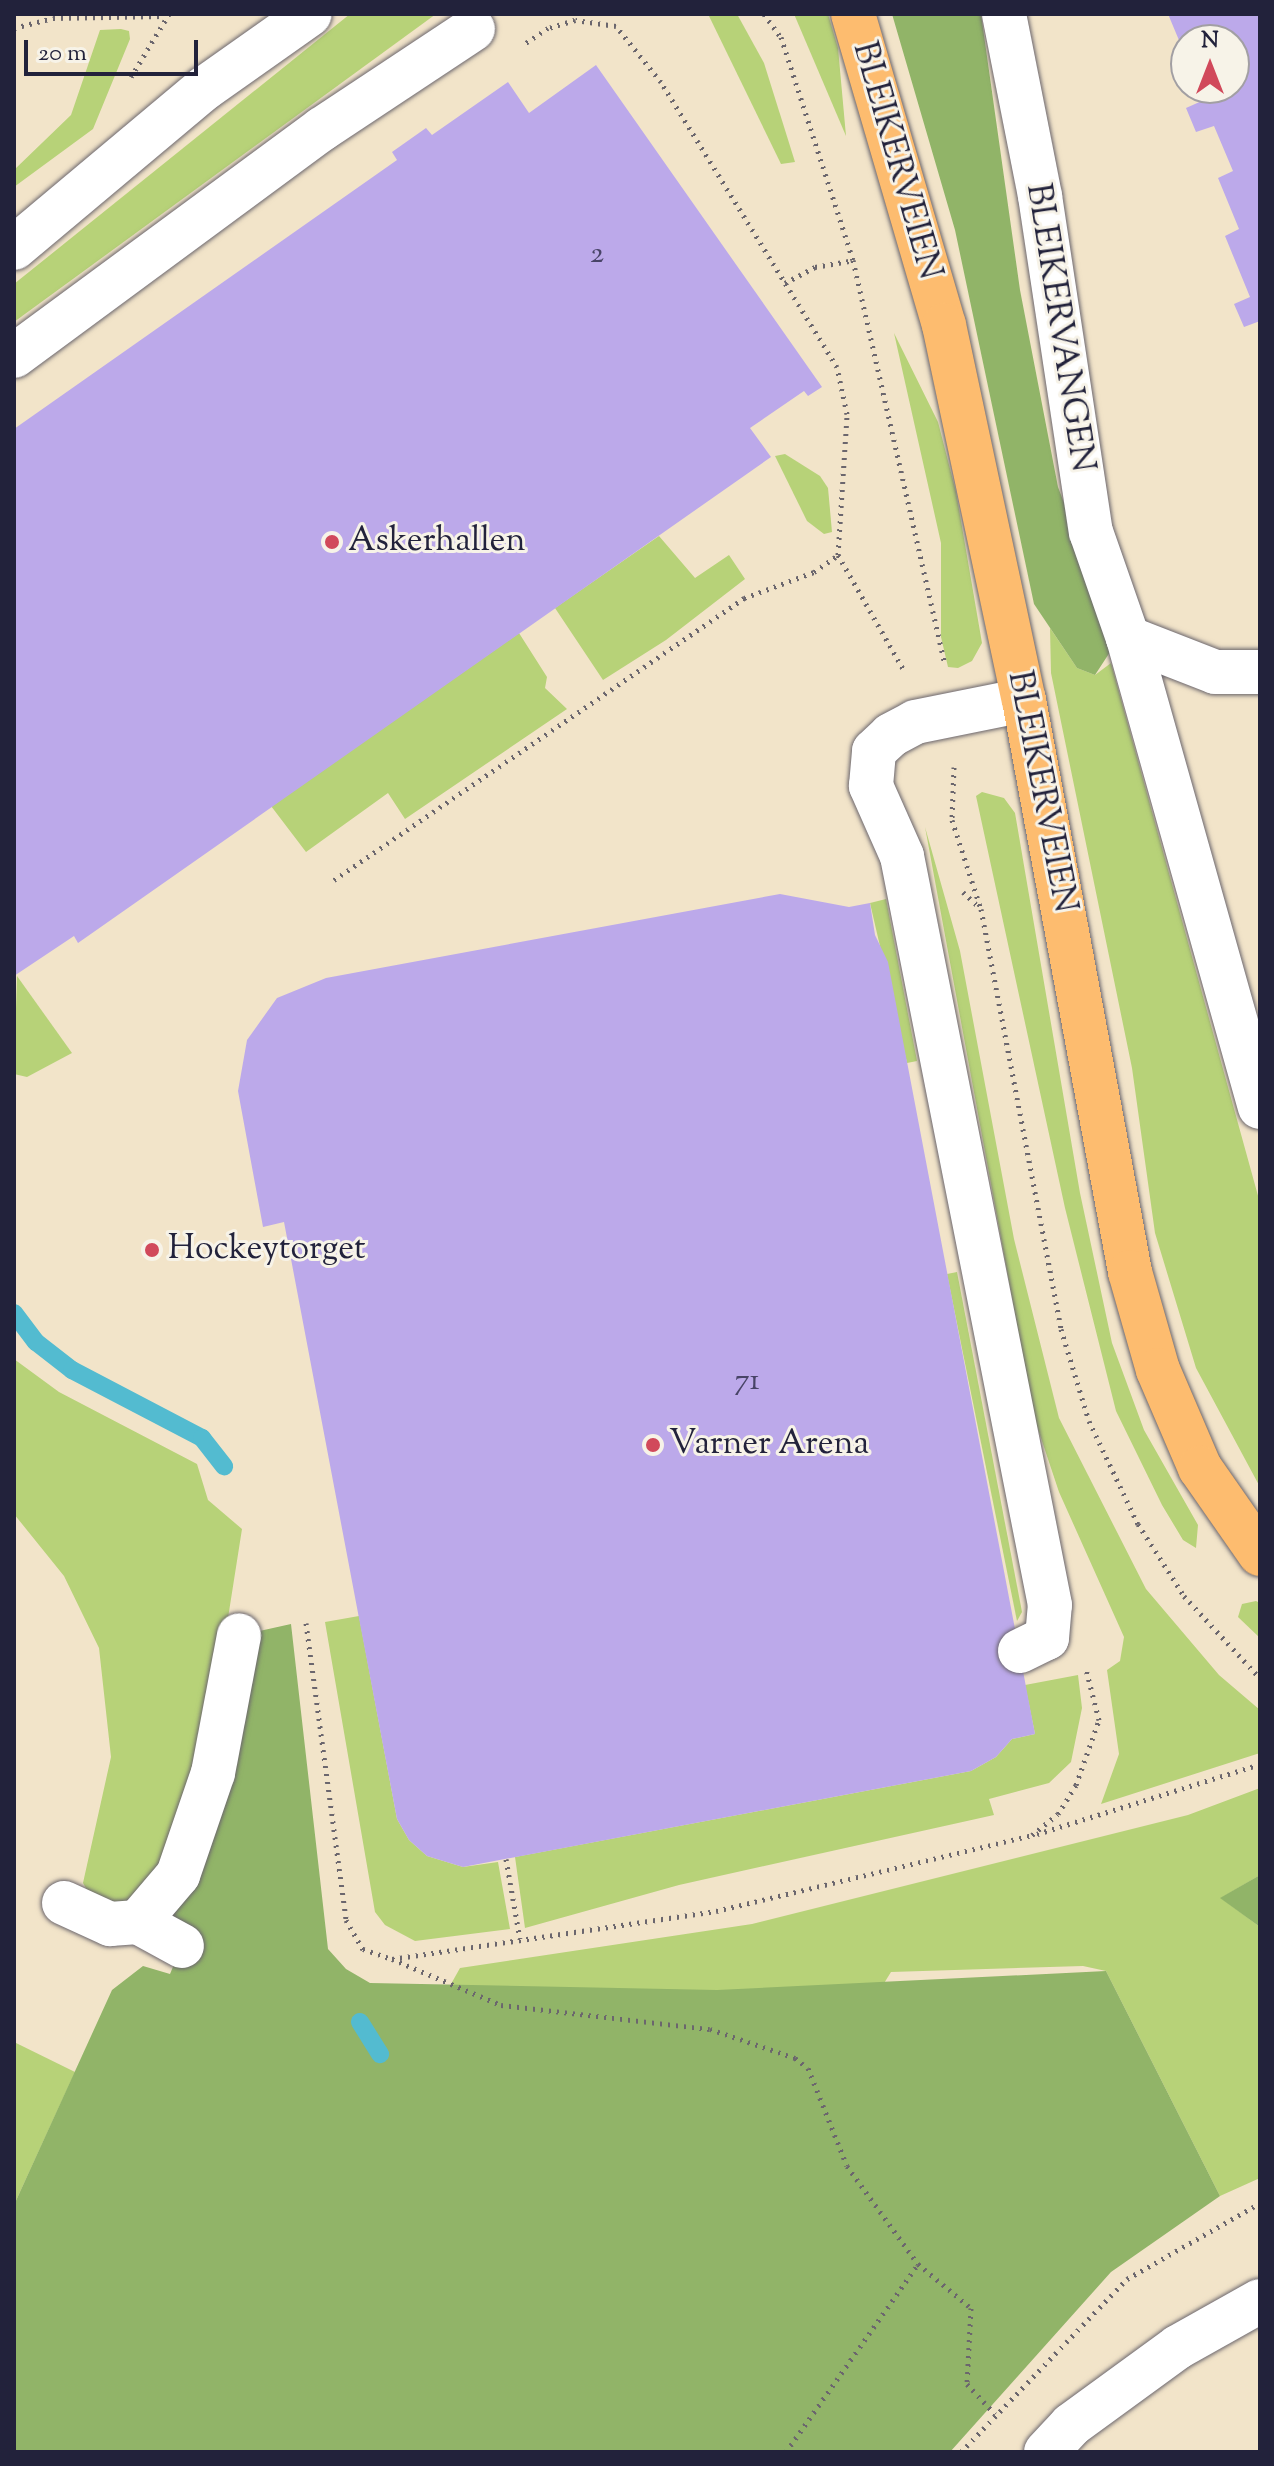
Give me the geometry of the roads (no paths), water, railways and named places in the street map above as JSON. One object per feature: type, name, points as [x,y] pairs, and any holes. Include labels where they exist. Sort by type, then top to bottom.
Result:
[{"type":"main road","name":"BLEIKERVEIEN","points":[[853,14],[944,325],[1024,700],[1130,1272],[1158,1370],[1200,1468],[1260,1554]]},
{"type":"street","points":[[14,248],[205,88],[310,14]]},
{"type":"street","name":"BLEIKERVANGEN","points":[[1004,14],[1040,196],[1091,532],[1128,638],[1260,1107]]},
{"type":"street","points":[[14,356],[322,129],[473,29]]},
{"type":"street","points":[[1128,638],[1215,672],[1260,672]]},
{"type":"street","points":[[1024,700],[915,722],[891,735],[874,751],[871,786],[902,856],[1050,1605],[1034,1645]]},
{"type":"street","points":[[138,1922],[178,1875],[194,1832],[213,1773],[239,1635]]},
{"type":"street","points":[[64,1903],[110,1924],[138,1922],[182,1946]]},
{"type":"street","points":[[1046,2452],[1071,2425],[1178,2347],[1260,2301]]},
{"type":"waterway","points":[[14,1313],[36,1342],[72,1370],[202,1438],[224,1466]]},
{"type":"waterway","points":[[360,2022],[380,2054]]},
{"type":"place","name":"Askerhallen","points":[[332,542]]},
{"type":"place","name":"Hockeytorget","points":[[152,1250]]},
{"type":"place","name":"Varner Arena","points":[[653,1445]]}]
